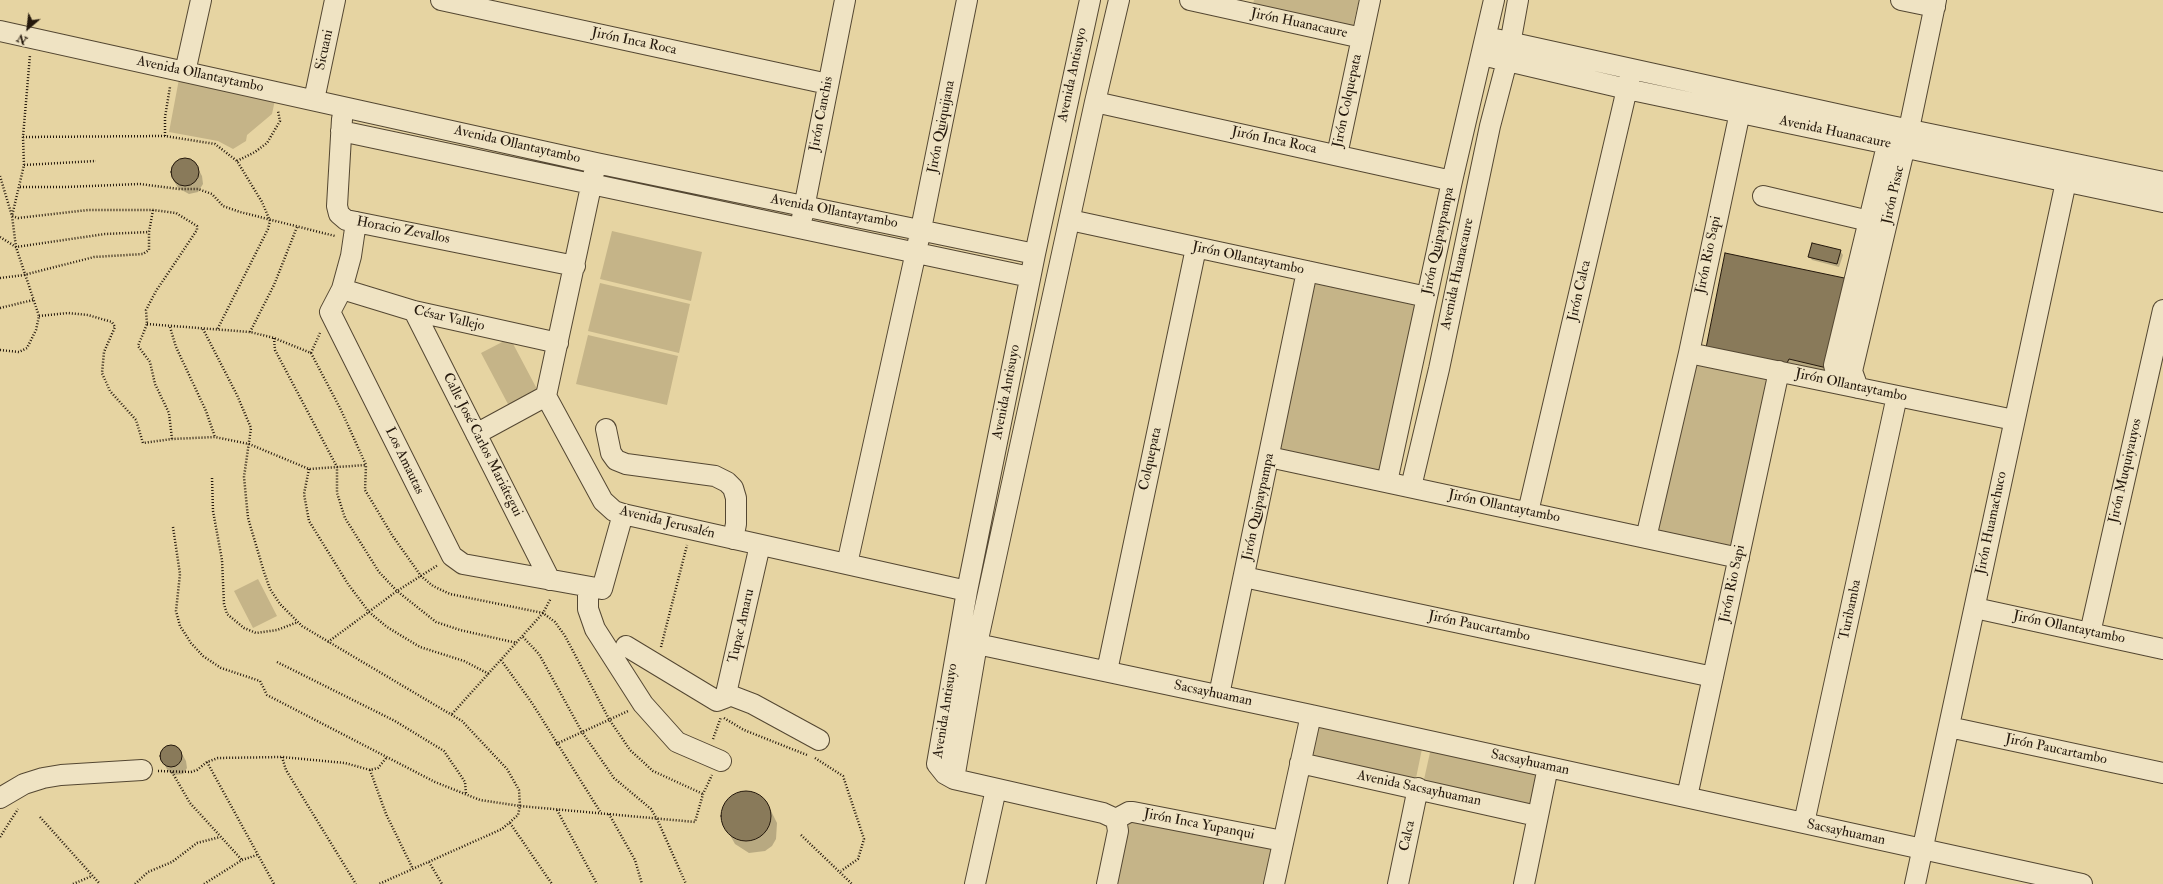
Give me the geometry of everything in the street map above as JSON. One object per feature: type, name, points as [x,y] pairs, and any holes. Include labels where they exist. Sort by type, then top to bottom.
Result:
[{"type":"street","points":[[179,70],[201,0]]},
{"type":"street","name":"Sicuani","points":[[314,100],[335,0]]},
{"type":"street","name":"Jirón Inca Roca","points":[[441,0],[828,84]]},
{"type":"street","name":"Jirón Canchis","points":[[800,228],[845,0]]},
{"type":"street","name":"Jirón Quiquijana","points":[[847,564],[916,253],[967,0]]},
{"type":"street","name":"Avenida Antisuyo","points":[[1090,0],[1030,277],[966,591],[937,760],[940,769],[954,779],[996,790],[1103,813],[1116,819]]},
{"type":"street","name":"Avenida Antisuyo","points":[[954,779],[977,644],[1095,102],[1119,0]]},
{"type":"street","name":"Jirón Huanacaure","points":[[1190,0],[1248,6],[1362,38]]},
{"type":"street","name":"Jirón Colquepata","points":[[1337,155],[1370,0]]},
{"type":"street","name":"Jirón Quipaypampa","points":[[1387,482],[1452,181],[1494,0]]},
{"type":"street","points":[[1509,52],[1518,0]]},
{"type":"street","points":[[1901,0],[1936,4]]},
{"type":"street","name":"Jirón Pisac","points":[[1898,137],[1850,386],[1837,376],[1834,365],[1869,221],[1898,137],[1936,4]]},
{"type":"street","name":"Avenida Ollantaytambo","points":[[0,31],[596,163],[921,229],[1035,254]]},
{"type":"street","name":"Avenida Huanacaure","points":[[1484,46],[1509,52],[1627,89],[1740,112],[1898,137],[2068,172],[2163,182]]},
{"type":"street","name":"Avenida Huanacaure","points":[[1509,52],[1631,69],[1898,137]]},
{"type":"street","name":"Avenida Huanacaure","points":[[1411,487],[1439,369],[1490,126],[1509,52]]},
{"type":"street","name":"Jirón Calca","points":[[1528,512],[1631,69]]},
{"type":"street","name":"Jirón Inca Roca","points":[[1095,102],[1452,181]]},
{"type":"street","name":"Horacio Zevallos","points":[[342,107],[337,206],[339,214],[355,231],[575,266]]},
{"type":"street","name":"Jirón Rio Sapi","points":[[1646,538],[1689,353],[1740,112]]},
{"type":"street","name":"Avenida Ollantaytambo","points":[[341,131],[1030,277]]},
{"type":"street","points":[[476,434],[546,396],[596,163]]},
{"type":"street","name":"Avenida Huanacaure","points":[[2068,172],[2163,202]]},
{"type":"street","name":"Jirón Huamachuco","points":[[1915,884],[2068,172]]},
{"type":"street","points":[[1763,196],[1869,221]]},
{"type":"street","name":"Jirón Ollantaytambo","points":[[1070,220],[1427,298]]},
{"type":"street","name":"Los Amautas","points":[[355,231],[351,256],[342,289],[330,312],[452,556]]},
{"type":"street","name":"Colquepata","points":[[1107,671],[1196,248]]},
{"type":"street","name":"Jirón Quipaypampa","points":[[1219,696],[1307,271]]},
{"type":"street","name":"César Vallejo","points":[[342,289],[414,311],[558,343]]},
{"type":"street","name":"Jirón Muquiyauyos","points":[[2090,633],[2163,310]]},
{"type":"street","name":"Calle José Carlos Mariátegui","points":[[414,311],[550,580]]},
{"type":"street","name":"Jirón Ollantaytambo","points":[[1689,353],[2014,420]]},
{"type":"street","name":"Jirón Rio Sapi","points":[[1687,798],[1779,371]]},
{"type":"street","name":"Avenida Jerusalén","points":[[546,396],[603,501],[614,511],[966,591]]},
{"type":"street","name":"Turibamba","points":[[1804,823],[1897,396]]},
{"type":"street","points":[[606,429],[611,453],[616,460],[626,464],[715,476],[727,482],[734,488],[736,498],[736,524],[733,539]]},
{"type":"street","name":"Jirón Ollantaytambo","points":[[1269,457],[1739,558]]},
{"type":"street","points":[[623,514],[588,609],[595,629],[643,704],[677,742],[714,759]]},
{"type":"street","name":"Tupac Amaru","points":[[722,697],[760,545]]},
{"type":"street","points":[[452,556],[464,564],[595,588]]},
{"type":"street","name":"Jirón Paucartambo","points":[[1244,577],[1713,677]]},
{"type":"street","name":"Jirón Ollantaytambo","points":[[1975,608],[2163,649]]},
{"type":"street","name":"Sacsayhuaman","points":[[977,644],[1310,714],[2082,884]]},
{"type":"street","points":[[626,646],[657,664],[722,697],[753,704],[819,740]]},
{"type":"street","points":[[1274,884],[1310,714]]},
{"type":"street","name":"Jirón Paucartambo","points":[[1949,727],[2163,773]]},
{"type":"street","name":"Avenida Sacsayhuaman","points":[[1300,763],[1418,788],[1537,816]]},
{"type":"street","points":[[1524,884],[1548,767]]},
{"type":"street","points":[[0,798],[24,784],[43,778],[60,775],[142,770]]},
{"type":"street","name":"Calca","points":[[1398,884],[1418,788]]},
{"type":"street","points":[[975,884],[996,790]]},
{"type":"street","name":"Jirón Inca Yupanqui","points":[[1116,819],[1129,812],[1133,812],[1283,841]]},
{"type":"street","points":[[1107,884],[1118,830],[1116,819]]},
{"type":"path","points":[[12,216],[24,165],[23,137],[30,56],[34,39]]},
{"type":"path","points":[[165,136],[165,117],[179,70]]},
{"type":"path","points":[[238,161],[255,152],[267,143],[280,121],[277,110],[280,93]]},
{"type":"path","points":[[23,137],[165,136],[215,144],[238,161],[262,202],[270,221],[268,229],[217,330]]},
{"type":"path","points":[[24,165],[96,161]]},
{"type":"path","points":[[0,176],[12,216],[16,247],[24,275],[39,316],[36,330],[27,348],[19,352],[0,350]]},
{"type":"path","points":[[20,187],[140,184],[179,189],[198,189],[212,194],[223,206],[270,221],[297,227],[355,231]]},
{"type":"path","points":[[12,216],[18,218],[88,210],[153,210],[176,213],[197,226],[197,230],[156,291],[146,310],[147,324],[138,346],[150,362],[155,384],[169,414],[172,439]]},
{"type":"path","points":[[0,278],[24,275],[94,257],[143,254],[149,250],[149,232],[153,210]]},
{"type":"path","points":[[250,332],[274,285],[297,227]]},
{"type":"path","points":[[0,237],[16,247],[105,234],[149,232]]},
{"type":"path","points":[[0,308],[33,300]]},
{"type":"path","points":[[39,316],[68,313],[88,315],[112,322],[115,327],[104,352],[102,373],[110,391],[136,420],[143,442],[172,439],[215,438],[249,444],[310,469],[366,465]]},
{"type":"path","points":[[147,324],[170,327],[250,332],[274,338],[311,352],[341,410],[366,465],[365,490],[392,535],[421,576],[433,586],[450,594],[543,613],[555,622],[565,636],[610,720],[630,750],[653,771],[703,794]]},
{"type":"path","points":[[170,327],[184,367],[206,411],[215,438]]},
{"type":"path","points":[[203,329],[237,395],[251,428],[244,477],[248,518],[270,589],[280,604],[298,622],[328,642],[462,721],[507,769],[519,790],[520,806],[518,815],[502,829],[379,884]]},
{"type":"path","points":[[274,338],[275,350],[337,467],[337,493],[345,518],[379,572],[397,591],[436,622],[460,630],[517,643]]},
{"type":"path","points":[[310,469],[304,494],[309,521],[348,584],[368,612],[420,647],[464,661],[489,674]]},
{"type":"path","points":[[212,478],[213,511],[222,560],[224,604],[227,614],[233,621],[256,633],[277,630],[298,622]]},
{"type":"path","points":[[173,527],[180,574],[176,611],[180,626],[191,643],[203,656],[221,668],[260,681],[267,695],[435,782],[480,800],[557,810],[695,822],[714,759],[722,716],[744,730],[818,760],[842,776],[864,839],[858,859],[841,871]]},
{"type":"path","points":[[657,664],[691,529]]},
{"type":"path","points":[[328,642],[397,591],[452,556]]},
{"type":"path","points":[[452,714],[523,637],[543,613],[555,589],[550,580]]},
{"type":"path","points":[[523,637],[539,654],[582,732],[614,778],[651,810],[657,819],[686,884]]},
{"type":"path","points":[[502,660],[532,704],[601,814]]},
{"type":"path","points":[[277,662],[395,721],[444,751],[465,782],[466,794]]},
{"type":"path","points":[[556,744],[643,704]]},
{"type":"path","points":[[142,770],[191,772],[197,770],[207,762],[218,758],[282,757],[345,763],[370,770],[378,768],[387,757]]},
{"type":"path","points":[[282,757],[286,770],[356,884]]},
{"type":"path","points":[[207,762],[274,884]]},
{"type":"path","points":[[370,770],[386,814],[413,869]]},
{"type":"path","points":[[172,772],[190,803],[242,860]]},
{"type":"path","points":[[557,810],[597,884]]},
{"type":"path","points":[[609,814],[635,860],[642,884]]},
{"type":"path","points":[[40,817],[100,884]]},
{"type":"path","points":[[510,823],[552,884]]},
{"type":"path","points":[[801,835],[841,871],[852,884]]},
{"type":"path","points":[[135,884],[148,872],[172,862],[197,843],[220,837]]},
{"type":"path","points":[[204,884],[242,860],[257,855]]},
{"type":"path","points":[[429,862],[442,884]]},
{"type":"path","points":[[73,884],[92,876]]},
{"type":"shaded area","points":[[1254,0],[1359,0],[1352,30],[1252,8]]},
{"type":"shaded area","points":[[179,79],[275,100],[272,114],[247,135],[246,141],[233,149],[218,141],[169,132]]},
{"type":"shaded area","points":[[612,231],[702,252],[691,301],[600,279]]},
{"type":"shaded area","points":[[1312,280],[1419,303],[1382,474],[1278,452]]},
{"type":"shaded area","points":[[600,283],[690,304],[679,353],[588,331]]},
{"type":"shaded area","points":[[588,335],[678,356],[667,405],[576,384]]},
{"type":"shaded area","points":[[510,338],[538,391],[509,406],[481,353]]},
{"type":"shaded area","points":[[1692,359],[1772,376],[1735,551],[1652,532]]},
{"type":"shaded area","points":[[258,579],[277,616],[253,628],[234,591]]},
{"type":"shaded area","points":[[1314,721],[1423,744],[1415,783],[1306,760]]},
{"type":"shaded area","points":[[1431,748],[1540,771],[1532,810],[1423,784]]},
{"type":"shaded area","points":[[1127,815],[1276,846],[1268,884],[1113,884]]},
{"type":"building","points":[[185,158],[195,162],[199,172],[195,182],[185,186],[175,182],[171,172],[175,162]]},
{"type":"building","points":[[1812,243],[1841,250],[1837,264],[1808,257]]},
{"type":"building","points":[[1725,253],[1849,279],[1827,368],[1789,359],[1786,365],[1706,348]]},
{"type":"building","points":[[167,745],[175,745],[182,752],[182,760],[175,767],[167,767],[160,760],[160,752]]},
{"type":"building","points":[[741,791],[751,791],[764,798],[771,811],[771,821],[764,834],[751,841],[741,841],[732,837],[725,830],[721,821],[721,811],[725,802],[732,795]]}]
